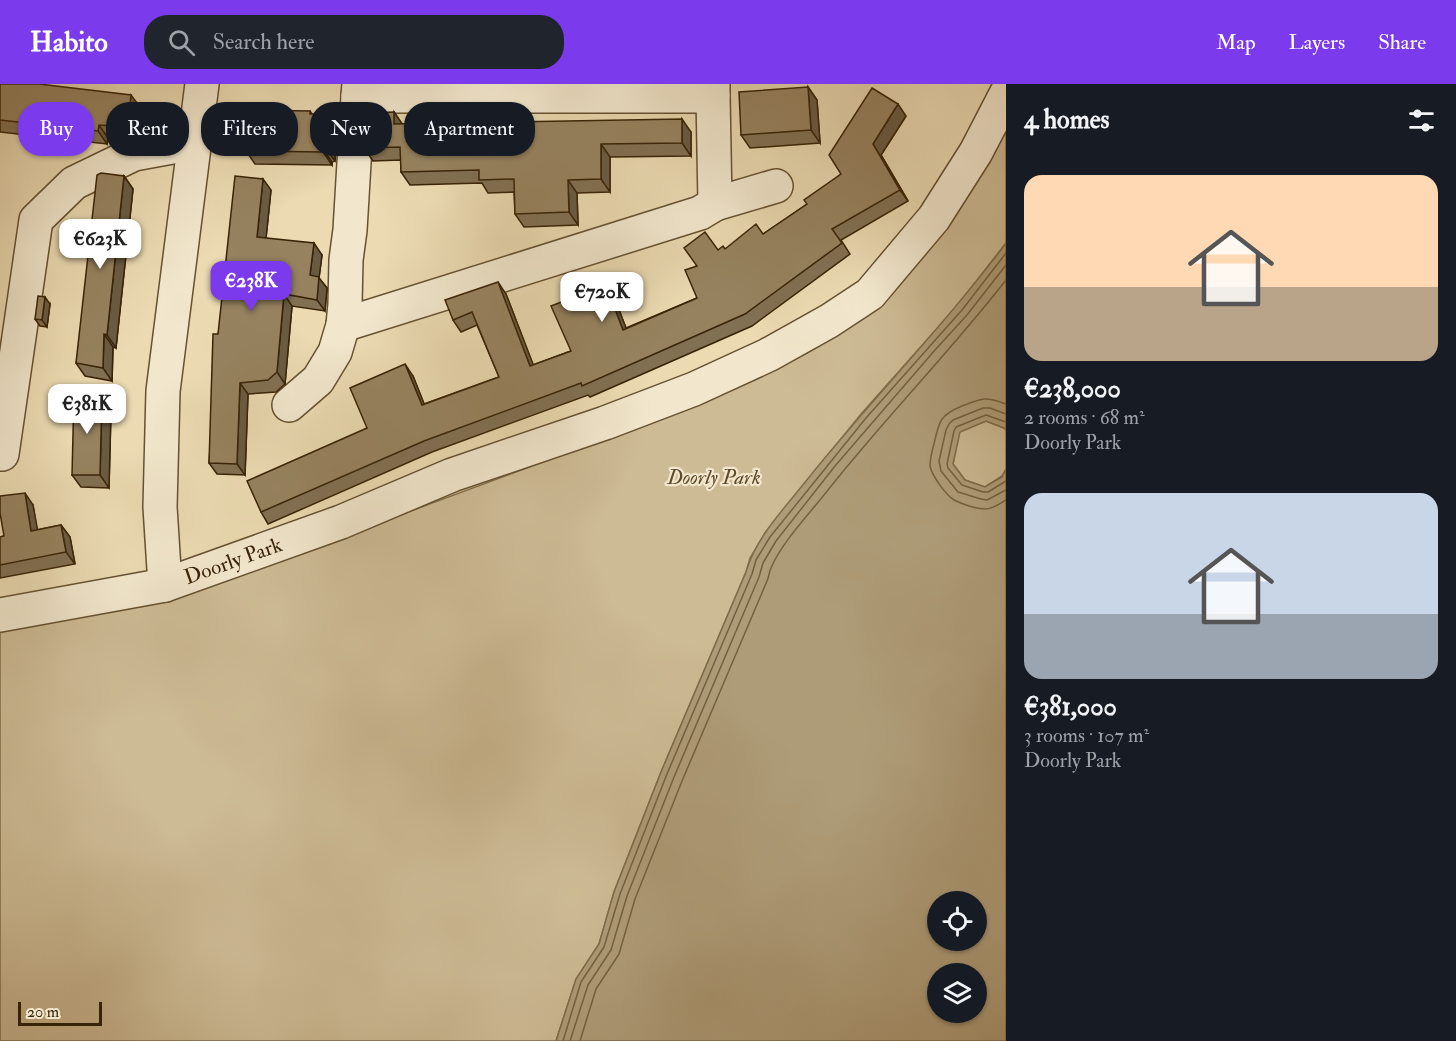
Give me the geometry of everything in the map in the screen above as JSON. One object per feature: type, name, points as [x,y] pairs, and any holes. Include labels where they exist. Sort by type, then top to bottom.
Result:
[{"type":"street","name":"Doorly Park","points":[[165,585],[160,507],[163,391],[202,84]]},
{"type":"street","points":[[289,405],[318,380],[335,352],[343,325],[359,90],[713,90],[715,204]]},
{"type":"street","name":"Doorly Park","points":[[0,615],[165,585],[341,522],[452,475],[605,423],[694,389],[768,355],[830,321],[870,294],[934,218],[976,152],[1006,94]]},
{"type":"street","points":[[2,454],[7,372],[36,220],[74,183],[134,154],[195,143]]},
{"type":"street","points":[[343,325],[700,213],[715,204],[776,186]]},
{"type":"green space","points":[[1006,128],[1006,243],[957,306],[861,414],[765,533],[750,558],[614,892],[599,944],[576,979],[556,1041],[0,1041],[0,631],[254,569],[705,402],[807,353],[844,331],[879,303]]},
{"type":"green space","points":[[986,421],[1006,430],[1006,469],[1002,476],[985,487],[965,480],[953,464],[959,432]]},
{"type":"water","points":[[1006,243],[1006,430],[986,421],[960,432],[953,464],[965,480],[985,487],[1002,477],[1006,469],[1006,1041],[556,1041],[576,979],[599,944],[614,892],[661,772],[756,547],[780,513],[831,451],[933,333]]},
{"type":"building","points":[[0,84],[39,84],[131,95],[130,102],[106,102],[106,126],[99,125],[98,131],[94,131],[94,102],[18,102],[18,122],[0,120]]},
{"type":"building","points":[[808,87],[811,130],[741,135],[739,92]]},
{"type":"building","points":[[872,88],[898,104],[873,144],[900,190],[832,229],[842,243],[745,314],[582,386],[581,383],[424,441],[261,512],[247,481],[367,428],[350,388],[405,364],[422,405],[499,377],[472,312],[453,320],[445,300],[498,282],[530,366],[571,351],[551,306],[606,285],[623,330],[697,298],[685,270],[697,266],[684,248],[705,232],[718,250],[723,246],[725,249],[756,224],[763,234],[807,204],[804,200],[841,174],[829,155]]},
{"type":"building","points":[[298,111],[310,111],[310,152],[298,152]]},
{"type":"building","points":[[392,112],[394,112],[394,124],[404,124],[404,156],[535,156],[535,122],[682,119],[682,143],[601,144],[601,179],[568,180],[569,212],[515,214],[514,179],[479,180],[479,170],[401,172],[400,147],[392,147]]},
{"type":"building","points":[[101,173],[124,176],[107,335],[104,334],[103,368],[76,363],[97,175]]},
{"type":"building","points":[[235,176],[263,179],[257,237],[314,243],[310,275],[319,277],[317,300],[284,294],[277,372],[268,380],[240,383],[237,464],[209,463],[213,334],[218,334]]},
{"type":"building","points":[[38,296],[45,297],[42,320],[35,319]]},
{"type":"building","points":[[74,394],[102,398],[100,475],[72,475]]},
{"type":"building","points":[[25,493],[31,531],[61,525],[66,552],[0,565],[0,537],[4,536],[0,496]]}]
